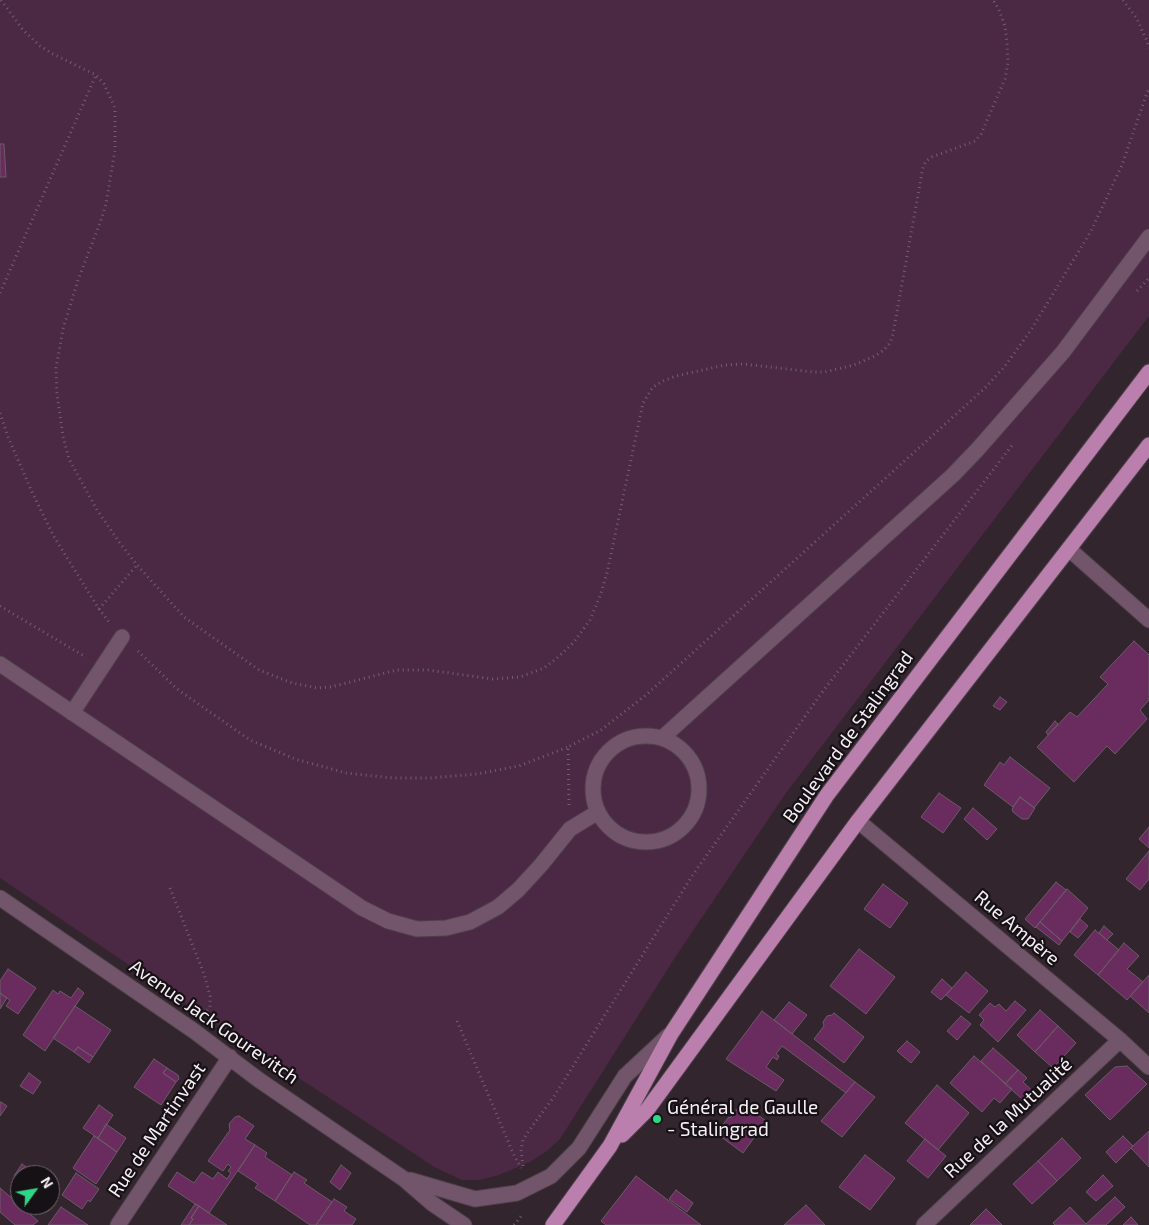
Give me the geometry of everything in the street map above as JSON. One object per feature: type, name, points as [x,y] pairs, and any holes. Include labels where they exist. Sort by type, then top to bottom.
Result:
[{"type":"main road","name":"Boulevard de Stalingrad","points":[[553,1225],[610,1146],[671,1034],[827,795],[1149,372]]},
{"type":"main road","name":"Boulevard de Stalingrad","points":[[610,1146],[647,1110],[858,821],[1070,550],[1149,445]]},
{"type":"street","points":[[662,738],[953,475],[1063,352],[1149,237]]},
{"type":"street","points":[[1070,550],[1149,620]]},
{"type":"street","points":[[72,713],[122,637]]},
{"type":"street","points":[[0,664],[362,908],[388,921],[417,929],[446,928],[470,922],[498,907],[518,890],[570,829],[598,812]]},
{"type":"street","points":[[644,736],[662,738],[677,746],[690,759],[697,775],[699,792],[695,809],[686,824],[673,836],[656,842],[639,842],[622,837],[608,826],[598,812],[593,795],[594,778],[601,762],[612,748],[627,740],[644,736]]},
{"type":"street","name":"Rue Ampère","points":[[858,821],[1120,1040],[1149,1067]]},
{"type":"street","name":"Avenue Jack Gourevitch","points":[[0,898],[194,1031],[259,1080],[404,1179],[433,1204],[464,1225]]},
{"type":"street","name":"Avenue Jack Gourevitch","points":[[404,1179],[475,1199],[517,1193],[551,1176],[579,1148],[625,1076],[671,1034]]},
{"type":"street","name":"Rue de la Mutualité","points":[[924,1225],[1120,1040]]},
{"type":"street","name":"Rue de Martinvast","points":[[118,1225],[230,1057]]},
{"type":"path","points":[[1,0],[23,30],[40,46],[96,75],[104,84],[115,108],[115,150],[112,176],[104,210],[78,280],[62,337],[56,368],[57,394],[68,459],[97,510],[137,565],[184,617],[260,670],[304,686],[331,687],[397,670],[428,670],[493,679],[520,677],[544,668],[574,642],[590,620],[600,596],[607,573],[643,403],[653,386],[676,376],[725,365],[743,364],[813,372],[839,370],[875,356],[884,350],[894,334],[923,167],[926,161],[932,157],[975,141],[981,134],[1005,79],[1008,62],[1007,44],[1000,10],[994,0]]},
{"type":"path","points":[[1123,0],[1137,19],[1148,41],[1149,48]]},
{"type":"path","points":[[0,294],[96,75]]},
{"type":"path","points":[[0,413],[8,437],[53,535],[98,609],[122,637],[177,689],[250,740],[295,759],[346,773],[393,778],[430,778],[477,774],[519,766],[568,747],[601,730],[646,695],[985,388],[1031,330],[1091,231],[1122,165],[1149,87]]},
{"type":"path","points":[[1135,294],[1149,278]]},
{"type":"path","points":[[457,1021],[513,1153],[525,1174],[521,1150],[523,1140],[553,1098],[692,876],[834,676],[1017,438]]},
{"type":"path","points":[[98,609],[137,565]]},
{"type":"path","points":[[0,606],[102,667]]},
{"type":"path","points":[[568,747],[570,829]]},
{"type":"path","points":[[170,888],[204,974],[210,996],[210,1007],[203,1018]]},
{"type":"path","points":[[514,1225],[532,1201],[528,1188]]},
{"type":"shaded area","points":[[0,0],[1149,0],[1149,316],[786,793],[676,956],[560,1139],[547,1151],[530,1162],[499,1175],[480,1180],[462,1180],[436,1168],[218,1025],[0,878]]},
{"type":"building","points":[[0,144],[4,144],[6,177],[0,177]]},
{"type":"building","points":[[1134,641],[1149,655],[1149,700],[1140,710],[1147,719],[1115,754],[1107,746],[1074,782],[1037,747],[1070,712],[1077,717],[1108,684],[1100,677]]},
{"type":"building","points":[[1000,697],[1007,702],[1000,710],[993,706]]},
{"type":"building","points":[[1055,721],[1058,724],[1048,735],[1046,732]]},
{"type":"building","points":[[1010,757],[1050,788],[1034,808],[1020,797],[1013,807],[984,785],[1000,762],[1004,765]]},
{"type":"building","points":[[939,793],[961,808],[943,833],[921,817]]},
{"type":"building","points":[[1020,797],[1035,808],[1028,819],[1022,819],[1013,812],[1012,809]]},
{"type":"building","points":[[973,808],[997,829],[987,840],[964,819]]},
{"type":"building","points":[[1149,827],[1149,848],[1139,839]]},
{"type":"building","points":[[1149,851],[1149,879],[1140,890],[1126,879]]},
{"type":"building","points":[[1056,882],[1066,890],[1035,928],[1025,919]]},
{"type":"building","points":[[883,884],[908,903],[890,928],[864,909]]},
{"type":"building","points":[[1067,889],[1088,908],[1062,941],[1040,922]]},
{"type":"building","points":[[1080,919],[1088,926],[1078,938],[1070,932]]},
{"type":"building","points":[[1040,922],[1062,941],[1059,945],[1036,927]]},
{"type":"building","points":[[1104,926],[1113,934],[1107,940],[1099,933]]},
{"type":"building","points":[[1095,930],[1119,950],[1098,975],[1074,955]]},
{"type":"building","points":[[1124,943],[1139,956],[1127,969],[1143,982],[1127,1000],[1098,975]]},
{"type":"building","points":[[859,949],[895,977],[866,1014],[830,986]]},
{"type":"building","points":[[8,969],[36,988],[18,1014],[6,1006],[10,1000],[0,993],[0,981]]},
{"type":"building","points":[[966,972],[988,991],[969,1013],[946,995]]},
{"type":"building","points":[[1149,975],[1149,1013],[1130,996]]},
{"type":"building","points":[[942,979],[952,988],[941,1000],[931,992]]},
{"type":"building","points":[[78,988],[84,993],[45,1051],[23,1035],[53,990],[58,994],[60,991],[71,998]]},
{"type":"building","points":[[0,993],[7,998],[0,1009]]},
{"type":"building","points":[[1015,1001],[1026,1010],[998,1042],[980,1025],[984,1020],[979,1015],[990,1003],[995,1007],[999,1004],[1006,1011]]},
{"type":"building","points":[[789,1002],[807,1015],[792,1034],[774,1020]]},
{"type":"building","points":[[75,1006],[111,1030],[93,1057],[78,1047],[74,1052],[53,1038]]},
{"type":"building","points":[[1040,1010],[1058,1026],[1035,1052],[1017,1035]]},
{"type":"building","points":[[762,1011],[855,1082],[846,1093],[782,1046],[776,1054],[779,1056],[777,1060],[773,1057],[766,1067],[784,1080],[776,1091],[726,1059]]},
{"type":"building","points":[[834,1013],[864,1037],[844,1063],[814,1039],[824,1026],[823,1022],[827,1016]]},
{"type":"building","points":[[961,1016],[971,1024],[957,1040],[947,1031]]},
{"type":"building","points":[[1058,1026],[1076,1043],[1053,1068],[1035,1052]]},
{"type":"building","points":[[907,1041],[920,1052],[911,1063],[897,1051]]},
{"type":"building","points":[[78,1047],[93,1057],[89,1063],[74,1052]]},
{"type":"building","points":[[993,1048],[1018,1070],[1005,1084],[981,1061]]},
{"type":"building","points":[[974,1056],[1012,1089],[1000,1103],[994,1098],[982,1112],[950,1083]]},
{"type":"building","points":[[154,1059],[167,1068],[163,1073],[176,1082],[161,1105],[134,1087]]},
{"type":"building","points":[[1127,1066],[1147,1084],[1110,1120],[1085,1095],[1115,1067]]},
{"type":"building","points":[[167,1068],[178,1075],[179,1079],[176,1082],[163,1073]]},
{"type":"building","points":[[1018,1070],[1027,1078],[1023,1082],[1038,1096],[1029,1105],[1005,1084]]},
{"type":"building","points":[[29,1073],[41,1082],[33,1094],[20,1086]]},
{"type":"building","points":[[855,1082],[875,1097],[842,1137],[821,1121]]},
{"type":"building","points":[[937,1085],[969,1113],[938,1150],[905,1123]]},
{"type":"building","points":[[1,1102],[7,1106],[0,1116],[0,1104]]},
{"type":"building","points":[[742,1103],[766,1121],[743,1153],[716,1133]]},
{"type":"building","points":[[99,1105],[113,1115],[98,1138],[83,1128]]},
{"type":"building","points":[[239,1116],[254,1126],[245,1139],[255,1145],[209,1213],[168,1186],[177,1172],[194,1183],[202,1172],[213,1179],[218,1172],[227,1179],[231,1173],[228,1171],[231,1167],[228,1164],[223,1171],[208,1161],[230,1130],[229,1124],[235,1117]]},
{"type":"building","points":[[106,1124],[126,1138],[117,1152],[98,1138]]},
{"type":"building","points":[[1149,1131],[1149,1167],[1131,1148]]},
{"type":"building","points":[[94,1136],[117,1152],[96,1184],[73,1168]]},
{"type":"building","points":[[1123,1136],[1133,1146],[1116,1163],[1106,1152]]},
{"type":"building","points":[[1062,1138],[1081,1158],[1057,1181],[1038,1161]]},
{"type":"building","points":[[925,1139],[946,1156],[928,1178],[907,1161]]},
{"type":"building","points":[[255,1145],[267,1153],[265,1157],[292,1175],[275,1201],[255,1188],[258,1184],[238,1171]]},
{"type":"building","points":[[865,1155],[895,1178],[870,1210],[839,1187]]},
{"type":"building","points":[[1038,1161],[1057,1181],[1032,1204],[1013,1184]]},
{"type":"building","points":[[341,1165],[351,1173],[340,1190],[330,1182]]},
{"type":"building","points":[[294,1172],[307,1180],[304,1183],[332,1202],[316,1225],[310,1225],[275,1201]]},
{"type":"building","points":[[76,1173],[99,1189],[90,1202],[88,1200],[82,1209],[62,1195]]},
{"type":"building","points":[[1103,1175],[1113,1186],[1096,1201],[1086,1192]]},
{"type":"building","points":[[636,1176],[701,1225],[606,1225],[601,1221]]},
{"type":"building","points":[[0,1188],[10,1197],[10,1215],[31,1215],[38,1221],[33,1225],[15,1225],[0,1212]]},
{"type":"building","points":[[676,1190],[693,1203],[687,1212],[669,1199]]},
{"type":"building","points":[[1115,1197],[1125,1207],[1106,1225],[1055,1225],[1053,1223],[1070,1207],[1086,1224]]},
{"type":"building","points":[[334,1199],[347,1207],[344,1211],[356,1219],[352,1225],[316,1225]]},
{"type":"building","points":[[195,1204],[199,1206],[189,1225],[181,1225]]},
{"type":"building","points":[[806,1205],[825,1225],[784,1225]]},
{"type":"building","points":[[199,1206],[227,1225],[189,1225]]},
{"type":"building","points":[[61,1207],[88,1225],[48,1225],[55,1215],[60,1215]]},
{"type":"building","points":[[986,1209],[1002,1225],[970,1225]]},
{"type":"building","points":[[1131,1217],[1138,1225],[1123,1225]]},
{"type":"place","name":"Général de Gaulle - Stalingrad","points":[[657,1119]]}]
